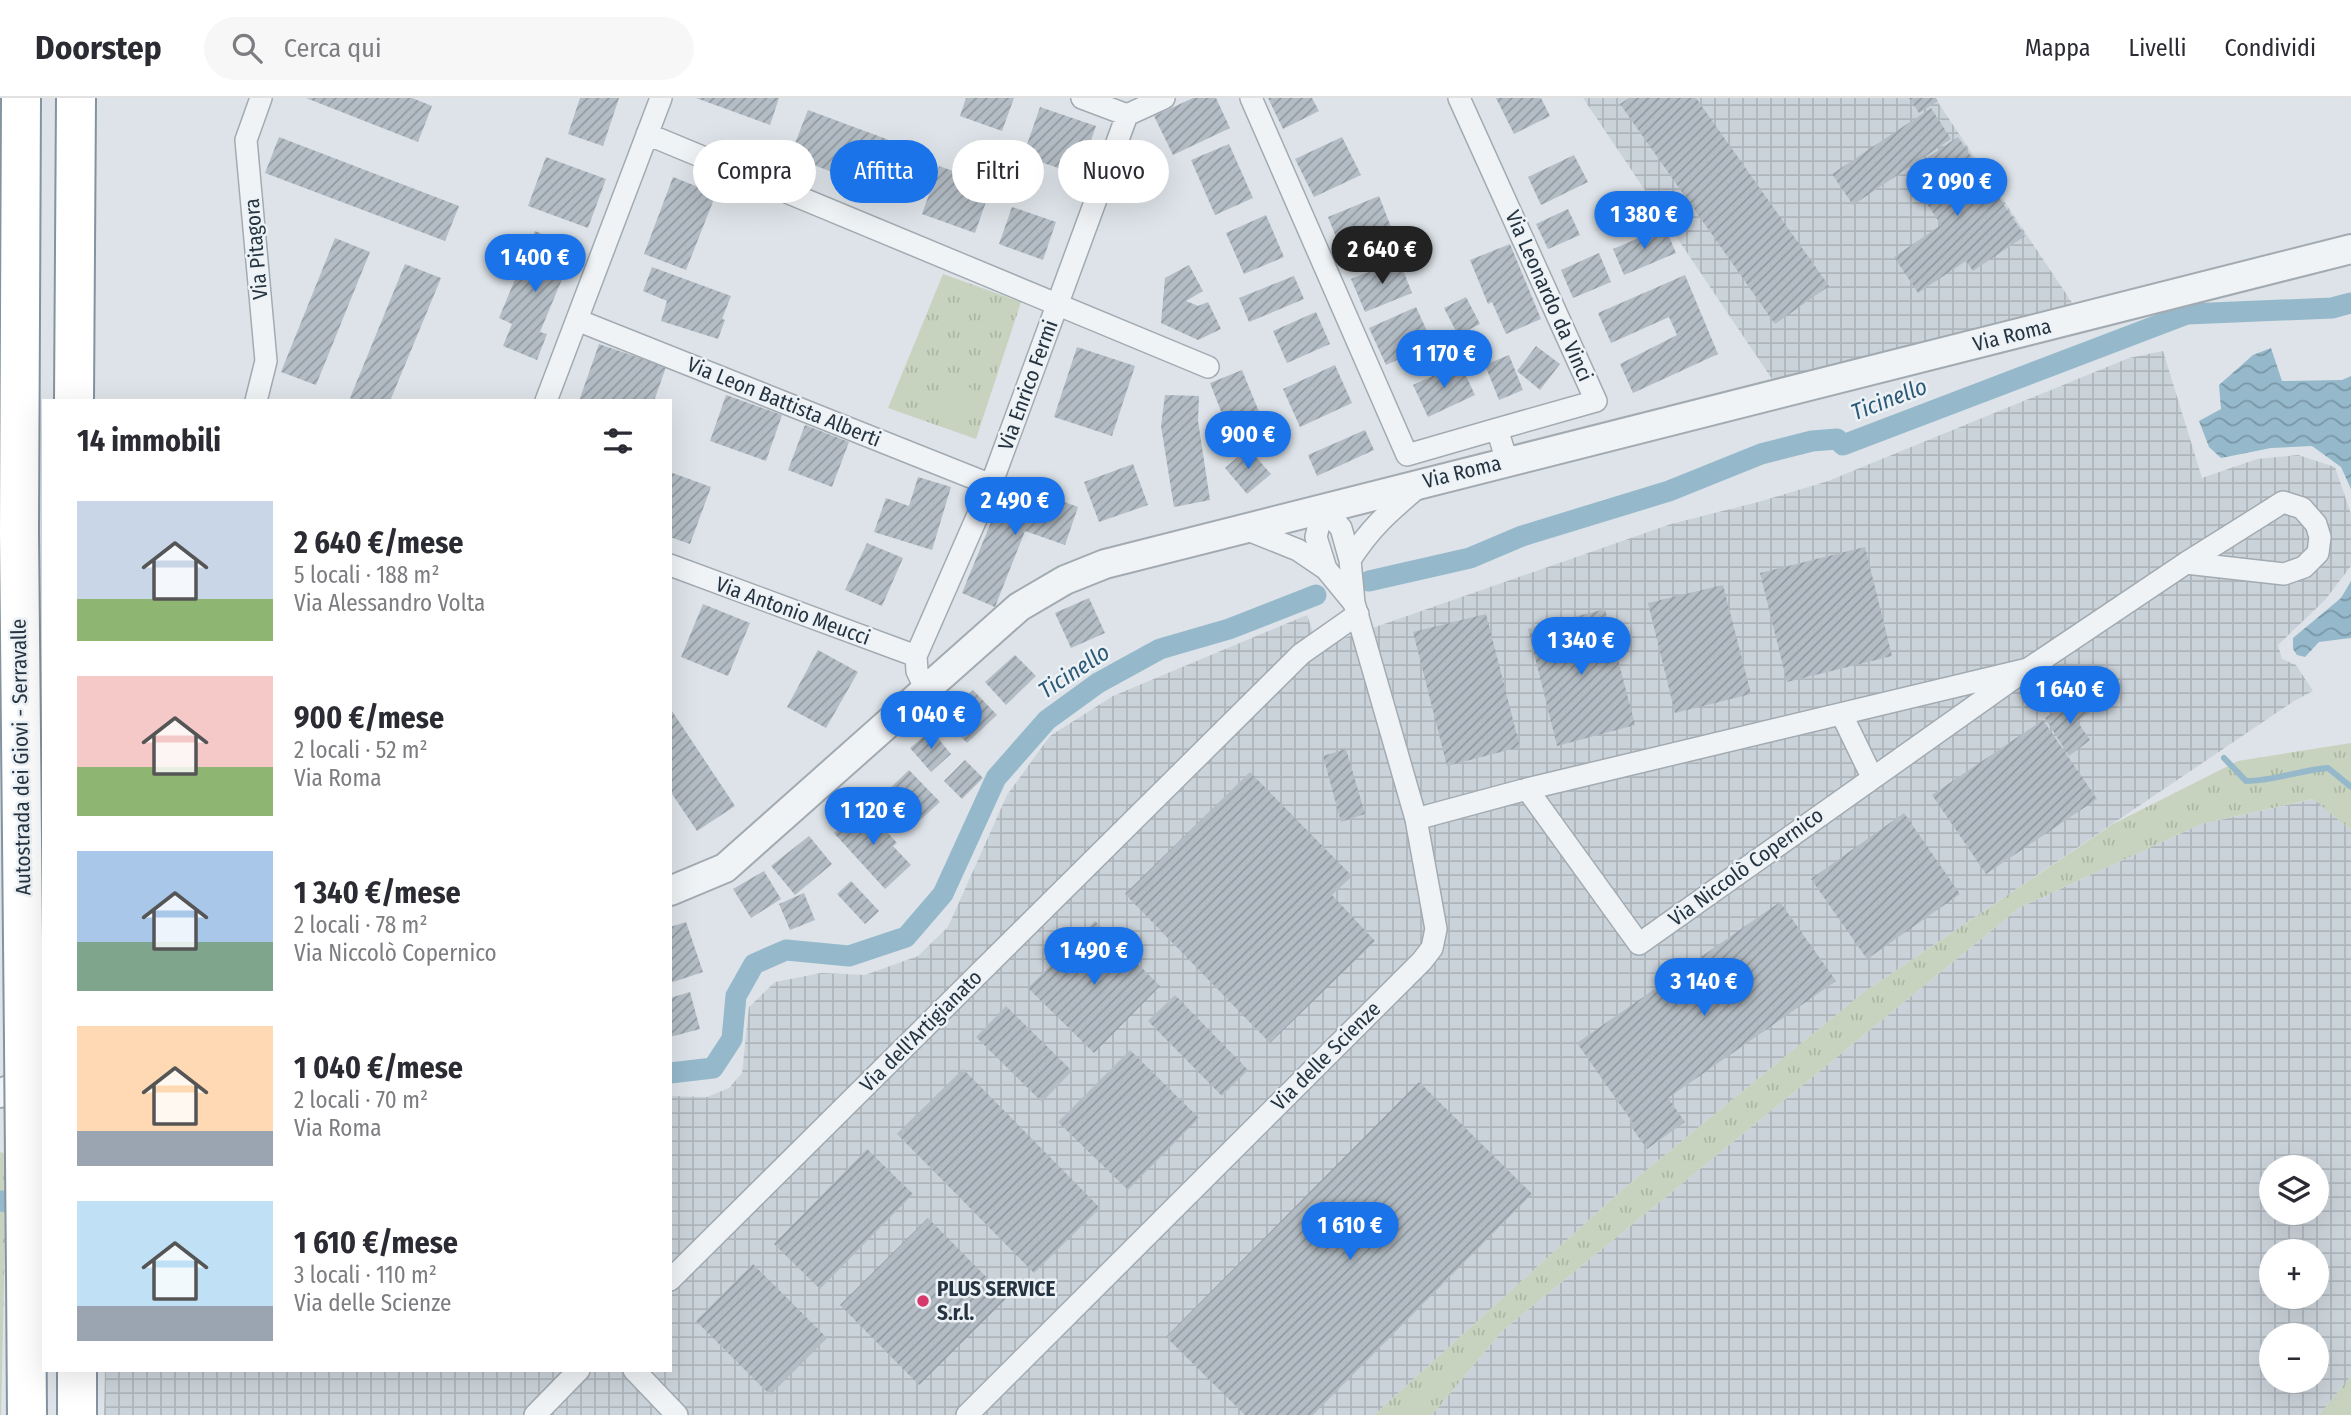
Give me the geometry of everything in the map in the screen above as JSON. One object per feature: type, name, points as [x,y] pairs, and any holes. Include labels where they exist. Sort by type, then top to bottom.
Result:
[{"type":"highway","name":"Autostrada dei Giovi - Serravalle","points":[[21,98],[19,532],[27,1415]]},
{"type":"highway","points":[[74,399],[76,98]]},
{"type":"highway","points":[[77,1372],[77,1415]]},
{"type":"street","name":"Via Pitagora","points":[[257,399],[267,361],[246,141],[261,98]]},
{"type":"street","points":[[547,399],[661,98]]},
{"type":"street","points":[[1082,98],[1127,116],[1164,98]]},
{"type":"street","points":[[1251,98],[1407,455],[1497,429],[1507,461]]},
{"type":"street","name":"Via Leonardo da Vinci","points":[[1459,98],[1596,401],[1497,429]]},
{"type":"street","name":"Via Enrico Fermi","points":[[916,656],[991,485],[1127,116]]},
{"type":"street","points":[[647,134],[1208,367]]},
{"type":"street","name":"Via Roma","points":[[672,890],[724,868],[1019,607],[1065,580],[1105,564],[2351,248]]},
{"type":"street","name":"Via Leon Battista Alberti","points":[[577,320],[991,485]]},
{"type":"street","points":[[1350,560],[1366,535],[1423,482]]},
{"type":"street","name":"Via Niccolò Copernico","points":[[1527,789],[1639,944],[2028,669],[2186,563],[2283,502],[2302,508],[2316,524],[2320,537],[2318,553],[2304,567],[2284,574],[2186,563]]},
{"type":"street","name":"Via delle Scienze","points":[[967,1415],[1432,948],[1436,929],[1416,819],[1356,609],[1350,560],[1341,528],[1323,508]]},
{"type":"street","name":"Via delle Scienze","points":[[1323,508],[1316,537],[1326,569]]},
{"type":"street","name":"Via delle Scienze","points":[[1243,528],[1298,550],[1326,569],[1356,609]]},
{"type":"street","name":"Via Antonio Meucci","points":[[672,566],[916,656]]},
{"type":"street","name":"Via dell'Artigianato","points":[[672,1278],[1301,654],[1356,609]]},
{"type":"street","points":[[916,656],[917,671],[925,688]]},
{"type":"street","name":"Via Niccolò Copernico","points":[[1416,819],[1527,789],[2028,669]]},
{"type":"street","points":[[1842,715],[1872,777]]},
{"type":"street","points":[[0,1093],[42,1080]]},
{"type":"street","points":[[535,1415],[577,1372]]},
{"type":"street","points":[[636,1372],[677,1415]]},
{"type":"shaded area","points":[[1583,98],[1935,98],[2075,307],[1778,388]]},
{"type":"shaded area","points":[[2163,351],[2202,478],[2257,459],[2298,455],[2335,467],[2351,514],[2351,566],[2325,600],[2278,645],[2282,659],[2296,665],[2313,691],[2294,701],[1864,992],[1622,1190],[1374,1415],[104,1415],[105,1372],[672,1372],[672,1096],[707,1097],[729,1088],[742,1073],[749,1007],[775,982],[821,973],[865,975],[918,956],[948,927],[1007,795],[1050,736],[1113,696],[1307,615],[1318,647],[1671,524],[1828,481],[2129,358]]},
{"type":"shaded area","points":[[2314,799],[2351,830],[2351,1376],[2319,1415],[1432,1415],[1502,1331],[2019,908],[2201,824]]},
{"type":"green space","points":[[943,274],[1021,302],[976,439],[888,408]]},
{"type":"green space","points":[[957,385],[971,388],[975,405],[966,420],[955,424],[946,415],[944,405],[948,394]]},
{"type":"green space","points":[[2351,743],[2351,830],[2313,799],[2201,824],[2019,908],[1502,1331],[1432,1415],[1374,1415],[1622,1190],[1864,992],[2113,824],[2238,761]]},
{"type":"green space","points":[[0,1152],[7,1154],[1,1415],[0,1415]]},
{"type":"green space","points":[[2351,1376],[2351,1415],[2319,1415]]},
{"type":"water","points":[[2271,348],[2282,381],[2342,380],[2351,376],[2351,489],[2341,467],[2312,446],[2271,448],[2221,458],[2209,447],[2199,421],[2221,409],[2219,385],[2253,355]]},
{"type":"water","points":[[2351,581],[2351,638],[2319,642],[2305,657],[2297,655],[2293,649],[2293,638],[2341,598]]},
{"type":"building","points":[[306,98],[412,98],[432,106],[418,142]]},
{"type":"building","points":[[580,98],[619,98],[603,146],[568,134]]},
{"type":"building","points":[[696,98],[779,98],[770,125]]},
{"type":"building","points":[[966,98],[1014,98],[1002,131],[960,116]]},
{"type":"building","points":[[1193,98],[1216,98],[1230,128],[1173,155],[1169,140],[1166,140],[1154,116]]},
{"type":"building","points":[[1268,98],[1312,98],[1319,111],[1283,129]]},
{"type":"building","points":[[1496,98],[1541,98],[1550,116],[1514,134]]},
{"type":"building","points":[[1629,98],[1696,98],[1829,286],[1775,324],[1620,104]]},
{"type":"building","points":[[1909,98],[1936,98],[1938,101],[1919,113]]},
{"type":"building","points":[[1040,107],[1096,126],[1091,140],[1058,140],[1058,168],[1044,163],[1044,140],[1029,140]]},
{"type":"building","points":[[1931,108],[1951,139],[1853,205],[1832,174]]},
{"type":"building","points":[[808,110],[889,140],[830,140],[830,171],[816,166],[816,140],[796,140]]},
{"type":"building","points":[[279,137],[459,206],[445,241],[265,173]]},
{"type":"building","points":[[1342,137],[1361,175],[1314,197],[1295,159]]},
{"type":"building","points":[[1958,137],[2025,236],[1973,271],[1966,261],[1918,293],[1894,257],[1941,225],[1906,172]]},
{"type":"building","points":[[1229,144],[1253,198],[1215,215],[1191,160]]},
{"type":"building","points":[[1574,155],[1588,182],[1541,205],[1528,177]]},
{"type":"building","points":[[546,157],[606,179],[588,228],[528,206]]},
{"type":"building","points":[[939,166],[952,171],[952,203],[986,203],[975,233],[922,214],[926,203],[938,203]]},
{"type":"building","points":[[673,177],[693,185],[693,203],[712,203],[686,270],[644,254]]},
{"type":"building","points":[[1379,196],[1391,227],[1340,247],[1328,217]]},
{"type":"building","points":[[1012,207],[1056,222],[1043,260],[999,244]]},
{"type":"building","points":[[1568,209],[1580,235],[1548,249],[1536,224]]},
{"type":"building","points":[[1266,215],[1284,257],[1244,274],[1226,233]]},
{"type":"building","points":[[1665,227],[1676,253],[1624,275],[1613,249]]},
{"type":"building","points":[[535,231],[575,248],[540,332],[547,334],[537,360],[503,346],[512,324],[499,318]]},
{"type":"building","points":[[335,238],[370,252],[316,385],[281,372]]},
{"type":"building","points":[[1510,244],[1541,319],[1506,334],[1492,302],[1488,304],[1470,260]]},
{"type":"building","points":[[1599,253],[1611,282],[1573,298],[1561,270]]},
{"type":"building","points":[[1399,260],[1412,293],[1365,312],[1351,279]]},
{"type":"building","points":[[405,264],[441,278],[391,399],[350,398]]},
{"type":"building","points":[[1189,265],[1203,291],[1186,301],[1198,306],[1208,302],[1221,329],[1198,340],[1161,323],[1165,278]]},
{"type":"building","points":[[652,267],[731,296],[718,339],[661,321],[667,301],[643,291]]},
{"type":"building","points":[[1685,275],[1718,354],[1633,393],[1620,364],[1677,335],[1669,317],[1611,343],[1598,313]]},
{"type":"building","points":[[1294,276],[1304,299],[1249,322],[1239,298]]},
{"type":"building","points":[[1466,297],[1480,324],[1458,335],[1444,308]]},
{"type":"building","points":[[1416,307],[1433,344],[1386,365],[1369,328]]},
{"type":"building","points":[[1316,312],[1330,344],[1287,363],[1273,331]]},
{"type":"building","points":[[599,344],[666,367],[655,399],[580,399]]},
{"type":"building","points":[[1536,346],[1560,364],[1540,390],[1517,371]]},
{"type":"building","points":[[1077,347],[1135,366],[1112,436],[1054,417]]},
{"type":"building","points":[[1509,355],[1523,390],[1499,400],[1485,365]]},
{"type":"building","points":[[1460,363],[1475,395],[1428,417],[1413,385]]},
{"type":"building","points":[[1335,365],[1352,403],[1300,427],[1283,389]]},
{"type":"building","points":[[1242,370],[1264,424],[1231,437],[1210,383]]},
{"type":"building","points":[[726,395],[782,415],[766,461],[710,441]]},
{"type":"building","points":[[1165,395],[1199,396],[1198,421],[1210,500],[1174,507],[1161,426]]},
{"type":"building","points":[[805,425],[849,442],[832,487],[788,470]]},
{"type":"building","points":[[1365,430],[1374,450],[1317,476],[1308,455]]},
{"type":"building","points":[[1248,448],[1271,474],[1247,494],[1225,468]]},
{"type":"building","points":[[1133,464],[1148,505],[1099,522],[1084,482]]},
{"type":"building","points":[[672,473],[711,487],[690,544],[672,538]]},
{"type":"building","points":[[918,477],[951,487],[932,550],[874,532],[886,498],[909,506]]},
{"type":"building","points":[[1008,481],[1078,507],[1065,545],[1025,531],[995,607],[962,593]]},
{"type":"building","points":[[867,543],[903,558],[882,606],[845,590]]},
{"type":"building","points":[[1865,547],[1892,656],[1787,682],[1760,573]]},
{"type":"building","points":[[1723,585],[1751,694],[1675,713],[1648,603]]},
{"type":"building","points":[[1089,598],[1105,633],[1071,648],[1055,613]]},
{"type":"building","points":[[703,604],[750,623],[728,676],[681,657]]},
{"type":"building","points":[[1605,609],[1635,725],[1557,746],[1528,629]]},
{"type":"building","points":[[1486,614],[1520,747],[1447,766],[1413,632]]},
{"type":"building","points":[[818,650],[858,672],[826,728],[787,707]]},
{"type":"building","points":[[1015,655],[1036,676],[1006,705],[985,682]]},
{"type":"building","points":[[973,690],[997,715],[967,743],[943,718]]},
{"type":"building","points":[[2078,697],[2090,713],[2077,721],[2090,740],[2069,756],[2045,718]]},
{"type":"building","points":[[672,711],[735,806],[697,831],[672,794]]},
{"type":"building","points":[[2043,720],[2097,799],[1986,874],[1932,795]]},
{"type":"building","points":[[931,730],[951,754],[931,772],[910,748]]},
{"type":"building","points":[[1346,749],[1365,814],[1341,822],[1323,756]]},
{"type":"building","points":[[965,760],[983,778],[962,799],[944,781]]},
{"type":"building","points":[[909,770],[940,802],[917,823],[887,791]]},
{"type":"building","points":[[1250,772],[1352,876],[1332,895],[1375,941],[1270,1043],[1125,894]]},
{"type":"building","points":[[864,806],[897,843],[893,846],[911,865],[885,889],[834,833]]},
{"type":"building","points":[[1904,813],[1960,894],[1867,959],[1811,879]]},
{"type":"building","points":[[809,836],[832,864],[795,895],[771,866]]},
{"type":"building","points":[[764,871],[781,899],[751,918],[733,889]]},
{"type":"building","points":[[851,881],[879,911],[865,924],[837,894]]},
{"type":"building","points":[[804,893],[815,920],[790,930],[779,904]]},
{"type":"building","points":[[1780,902],[1836,981],[1668,1098],[1685,1122],[1647,1149],[1630,1125],[1633,1123],[1577,1043]]},
{"type":"building","points":[[1095,921],[1160,986],[1094,1053],[1028,988]]},
{"type":"building","points":[[686,922],[703,972],[672,982],[672,926]]},
{"type":"building","points":[[690,992],[700,1029],[672,1036],[672,997]]},
{"type":"building","points":[[1175,995],[1248,1070],[1222,1096],[1148,1021]]},
{"type":"building","points":[[1006,1006],[1072,1071],[1042,1102],[976,1037]]},
{"type":"building","points":[[1130,1050],[1199,1118],[1128,1190],[1058,1122]]},
{"type":"building","points":[[963,1069],[1100,1208],[1034,1273],[897,1134]]},
{"type":"building","points":[[1419,1082],[1532,1194],[1313,1415],[1245,1415],[1166,1337]]},
{"type":"building","points":[[867,1149],[913,1194],[820,1289],[774,1244]]},
{"type":"building","name":"PLUS SERVICE S.r.l.","points":[[928,1218],[1007,1298],[919,1385],[840,1305]]},
{"type":"building","points":[[753,1264],[827,1338],[770,1395],[696,1321]]},
{"type":"waterway","name":"Ticinello","points":[[1369,581],[1470,558],[1522,536],[1669,491],[1761,454],[1812,441],[1837,439],[1843,445],[2187,314],[2332,308],[2351,303]]},
{"type":"waterway","name":"Ticinello","points":[[672,1073],[713,1068],[732,1039],[736,996],[754,964],[786,950],[849,956],[906,937],[943,894],[996,778],[1047,720],[1098,683],[1160,649],[1229,629],[1316,595]]},
{"type":"waterway","points":[[2224,758],[2246,781],[2328,768],[2351,787]]},
{"type":"waterway","name":"Ticinello","points":[[0,1201],[35,1198]]},
{"type":"place","name":"PLUS SERVICE S.r.l.","points":[[923,1301]]}]
